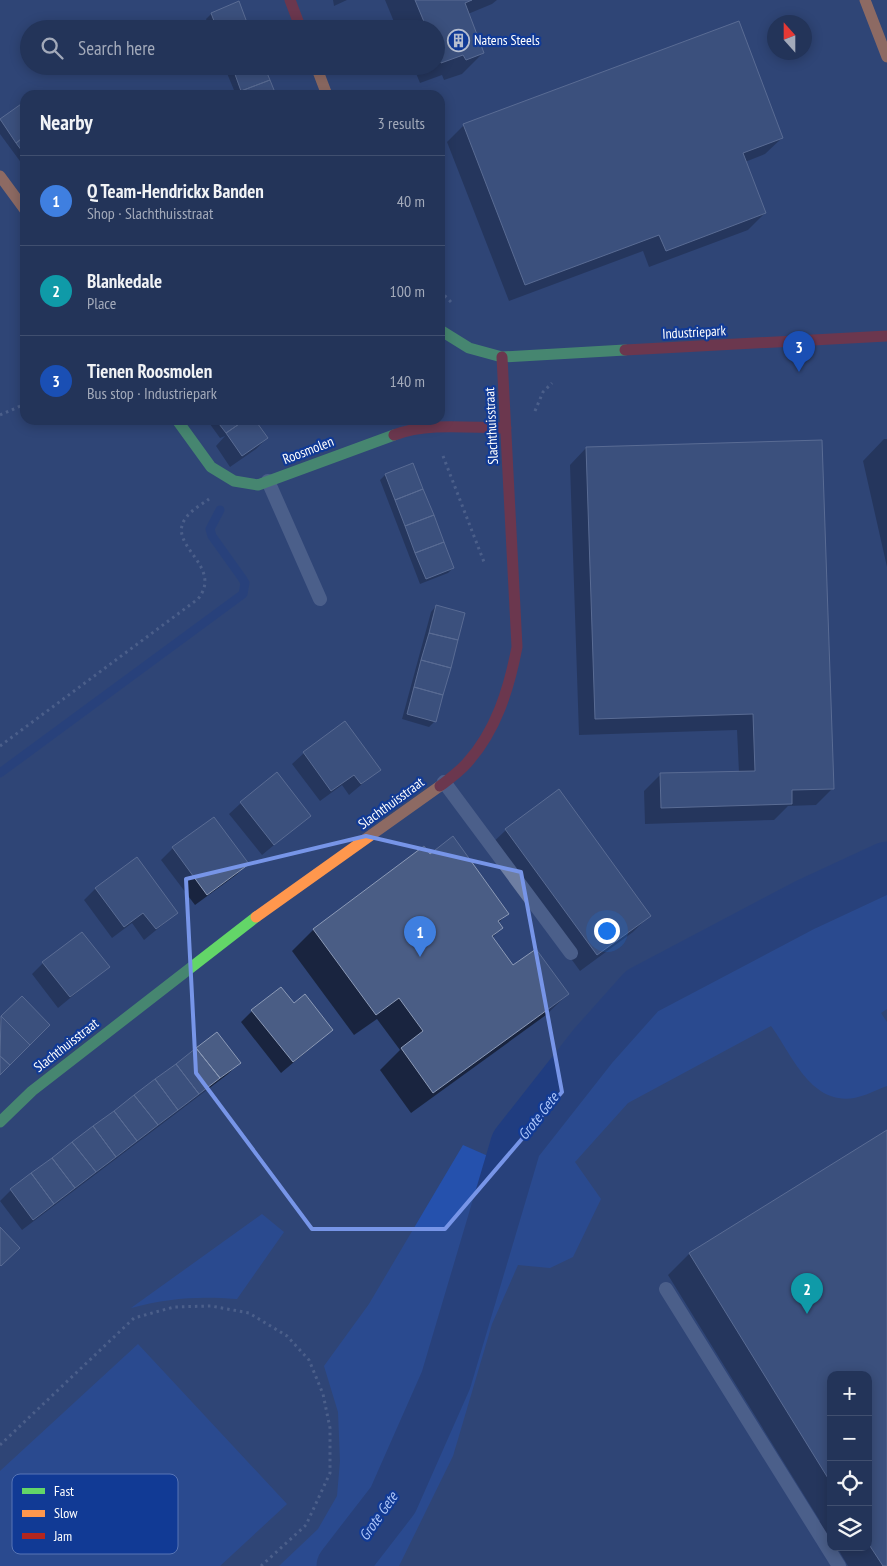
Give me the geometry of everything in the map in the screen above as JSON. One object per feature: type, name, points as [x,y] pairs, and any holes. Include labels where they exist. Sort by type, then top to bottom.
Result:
[{"type":"street","points":[[290,0],[298,20]]},
{"type":"street","points":[[865,0],[887,57]]},
{"type":"street","points":[[319,75],[325,90]]},
{"type":"street","points":[[0,176],[20,203]]},
{"type":"street","name":"Industriepark","points":[[445,333],[470,348],[502,357],[887,336]]},
{"type":"street","name":"Slachthuisstraat","points":[[0,1122],[40,1085],[285,895],[423,800],[466,764],[483,742],[499,711],[510,682],[516,647],[502,357]]},
{"type":"street","name":"Roosmolen","points":[[181,425],[211,467],[234,481],[258,485],[394,434],[432,427],[506,428]]},
{"type":"lane","points":[[268,481],[320,599]]},
{"type":"lane","points":[[444,782],[571,953]]},
{"type":"lane","points":[[666,1289],[839,1566]]},
{"type":"path","points":[[534,414],[543,392],[554,382]]},
{"type":"path","points":[[0,415],[20,406]]},
{"type":"path","points":[[432,427],[487,570]]},
{"type":"path","points":[[0,746],[198,599],[205,585],[205,576],[182,538],[184,520],[192,511],[234,481]]},
{"type":"path","points":[[0,1445],[134,1318],[174,1306],[211,1306],[249,1313],[287,1336],[309,1360],[323,1394],[330,1428],[330,1472],[306,1525],[261,1566]]},
{"type":"highlighted area","points":[[366,836],[521,872],[562,1092],[445,1229],[312,1229],[196,1073],[186,879]]},
{"type":"shaded area","points":[[887,867],[887,1009],[881,1013],[887,1022],[887,1086],[854,1098],[839,1098],[825,1094],[804,1075],[771,1026],[628,1103],[575,1162],[601,1199],[573,1257],[550,1268],[518,1265],[492,1324],[453,1456],[399,1566],[279,1566],[318,1529],[337,1496],[340,1461],[338,1412],[324,1366],[369,1304],[463,1145],[488,1156],[516,1144],[593,1046],[642,991],[805,905]]},
{"type":"shaded area","points":[[262,1214],[284,1232],[237,1299],[184,1299],[131,1308]]},
{"type":"shaded area","points":[[138,1344],[287,1504],[220,1566],[0,1566],[0,1471]]},
{"type":"building","name":"Natens Steels","points":[[415,0],[472,0],[465,3],[484,53],[466,60],[463,55],[445,62],[445,20],[423,20]]},
{"type":"building","points":[[239,1],[246,20],[214,20],[211,13]]},
{"type":"building","points":[[739,21],[783,138],[743,153],[766,213],[666,251],[659,235],[525,285],[463,124]]},
{"type":"building","points":[[235,75],[268,75],[270,80],[241,90]]},
{"type":"building","points":[[270,80],[274,90],[244,90]]},
{"type":"building","points":[[20,105],[20,140],[16,143],[0,119]]},
{"type":"building","points":[[20,140],[20,148],[16,143]]},
{"type":"building","points":[[220,425],[238,425],[226,433]]},
{"type":"building","points":[[238,425],[259,425],[268,438],[242,456],[226,433]]},
{"type":"building","points":[[822,440],[834,789],[792,790],[792,804],[661,808],[660,773],[755,771],[753,714],[595,719],[586,447]]},
{"type":"building","points":[[413,463],[423,489],[395,500],[385,474]]},
{"type":"building","points":[[423,489],[434,515],[405,526],[395,500]]},
{"type":"building","points":[[434,515],[444,542],[415,553],[405,526]]},
{"type":"building","points":[[444,542],[454,568],[426,579],[415,553]]},
{"type":"building","points":[[436,605],[465,613],[458,640],[429,633]]},
{"type":"building","points":[[429,633],[458,640],[451,668],[421,660]]},
{"type":"building","points":[[421,660],[451,668],[443,695],[414,687]]},
{"type":"building","points":[[414,687],[443,695],[436,722],[407,714]]},
{"type":"building","points":[[345,721],[381,770],[361,784],[354,775],[331,791],[303,752]]},
{"type":"building","points":[[277,772],[311,816],[274,845],[240,802]]},
{"type":"building","points":[[559,789],[651,916],[597,955],[505,829]]},
{"type":"building","points":[[214,817],[249,864],[207,895],[172,847]]},
{"type":"building","points":[[453,836],[509,914],[498,921],[503,928],[492,936],[513,965],[536,949],[569,994],[433,1093],[401,1048],[423,1031],[399,998],[376,1015],[313,929],[424,846],[430,854]]},
{"type":"building","points":[[137,857],[178,913],[156,929],[143,913],[124,927],[95,888]]},
{"type":"building","points":[[82,932],[110,967],[70,997],[42,962]]},
{"type":"building","points":[[281,987],[294,1003],[305,994],[333,1030],[293,1062],[251,1010]]},
{"type":"building","points":[[22,996],[50,1025],[30,1045],[1,1016]]},
{"type":"building","points":[[1,1016],[30,1045],[10,1065],[0,1056]]},
{"type":"building","points":[[217,1032],[241,1063],[220,1078],[196,1048]]},
{"type":"building","points":[[196,1048],[220,1078],[199,1094],[176,1064]]},
{"type":"building","points":[[0,1056],[10,1065],[0,1075]]},
{"type":"building","points":[[176,1064],[199,1094],[178,1110],[155,1079]]},
{"type":"building","points":[[155,1079],[178,1110],[158,1125],[134,1095]]},
{"type":"building","points":[[134,1095],[158,1125],[137,1141],[114,1111]]},
{"type":"building","points":[[114,1111],[137,1141],[116,1157],[93,1126]]},
{"type":"building","points":[[93,1126],[116,1157],[96,1172],[72,1142]]},
{"type":"building","points":[[887,1130],[887,1566],[883,1566],[872,1549],[872,1371],[827,1371],[827,1477],[689,1253]]},
{"type":"building","points":[[72,1142],[96,1172],[75,1188],[52,1158]]},
{"type":"building","points":[[52,1158],[75,1188],[54,1204],[31,1173]]},
{"type":"building","points":[[31,1173],[54,1204],[33,1220],[10,1189]]},
{"type":"building","points":[[0,1227],[20,1248],[1,1266],[0,1265]]},
{"type":"waterway","points":[[0,773],[243,594],[245,583],[212,536],[210,529],[220,510]]},
{"type":"waterway","name":"Grote Gete","points":[[342,1566],[393,1500],[446,1380],[516,1144],[593,1046],[642,991],[805,905],[887,867]]},
{"type":"traffic: fast","points":[[445,333],[469,348],[502,357],[625,350]]},
{"type":"traffic: fast","points":[[181,425],[211,467],[234,481],[258,485],[394,435]]},
{"type":"traffic: fast","points":[[0,1122],[32,1091],[256,917]]},
{"type":"traffic: slow","points":[[865,0],[887,57]]},
{"type":"traffic: slow","points":[[319,75],[325,90]]},
{"type":"traffic: slow","points":[[0,176],[20,203]]},
{"type":"traffic: slow","points":[[256,917],[440,786]]},
{"type":"traffic: jam","points":[[290,0],[298,20]]},
{"type":"traffic: jam","points":[[625,350],[887,336]]},
{"type":"traffic: jam","points":[[440,786],[464,766],[486,737],[500,709],[517,647],[502,357]]},
{"type":"traffic: jam","points":[[394,435],[421,428],[435,427],[506,428]]},
{"type":"place","name":"Natens Steels","points":[[458,40]]},
{"type":"place","name":"Tienen Roosmolen","points":[[799,372]]},
{"type":"place","name":"Q Team-Hendrickx Banden","points":[[420,957]]},
{"type":"place","name":"Blankedale","points":[[807,1314]]}]
